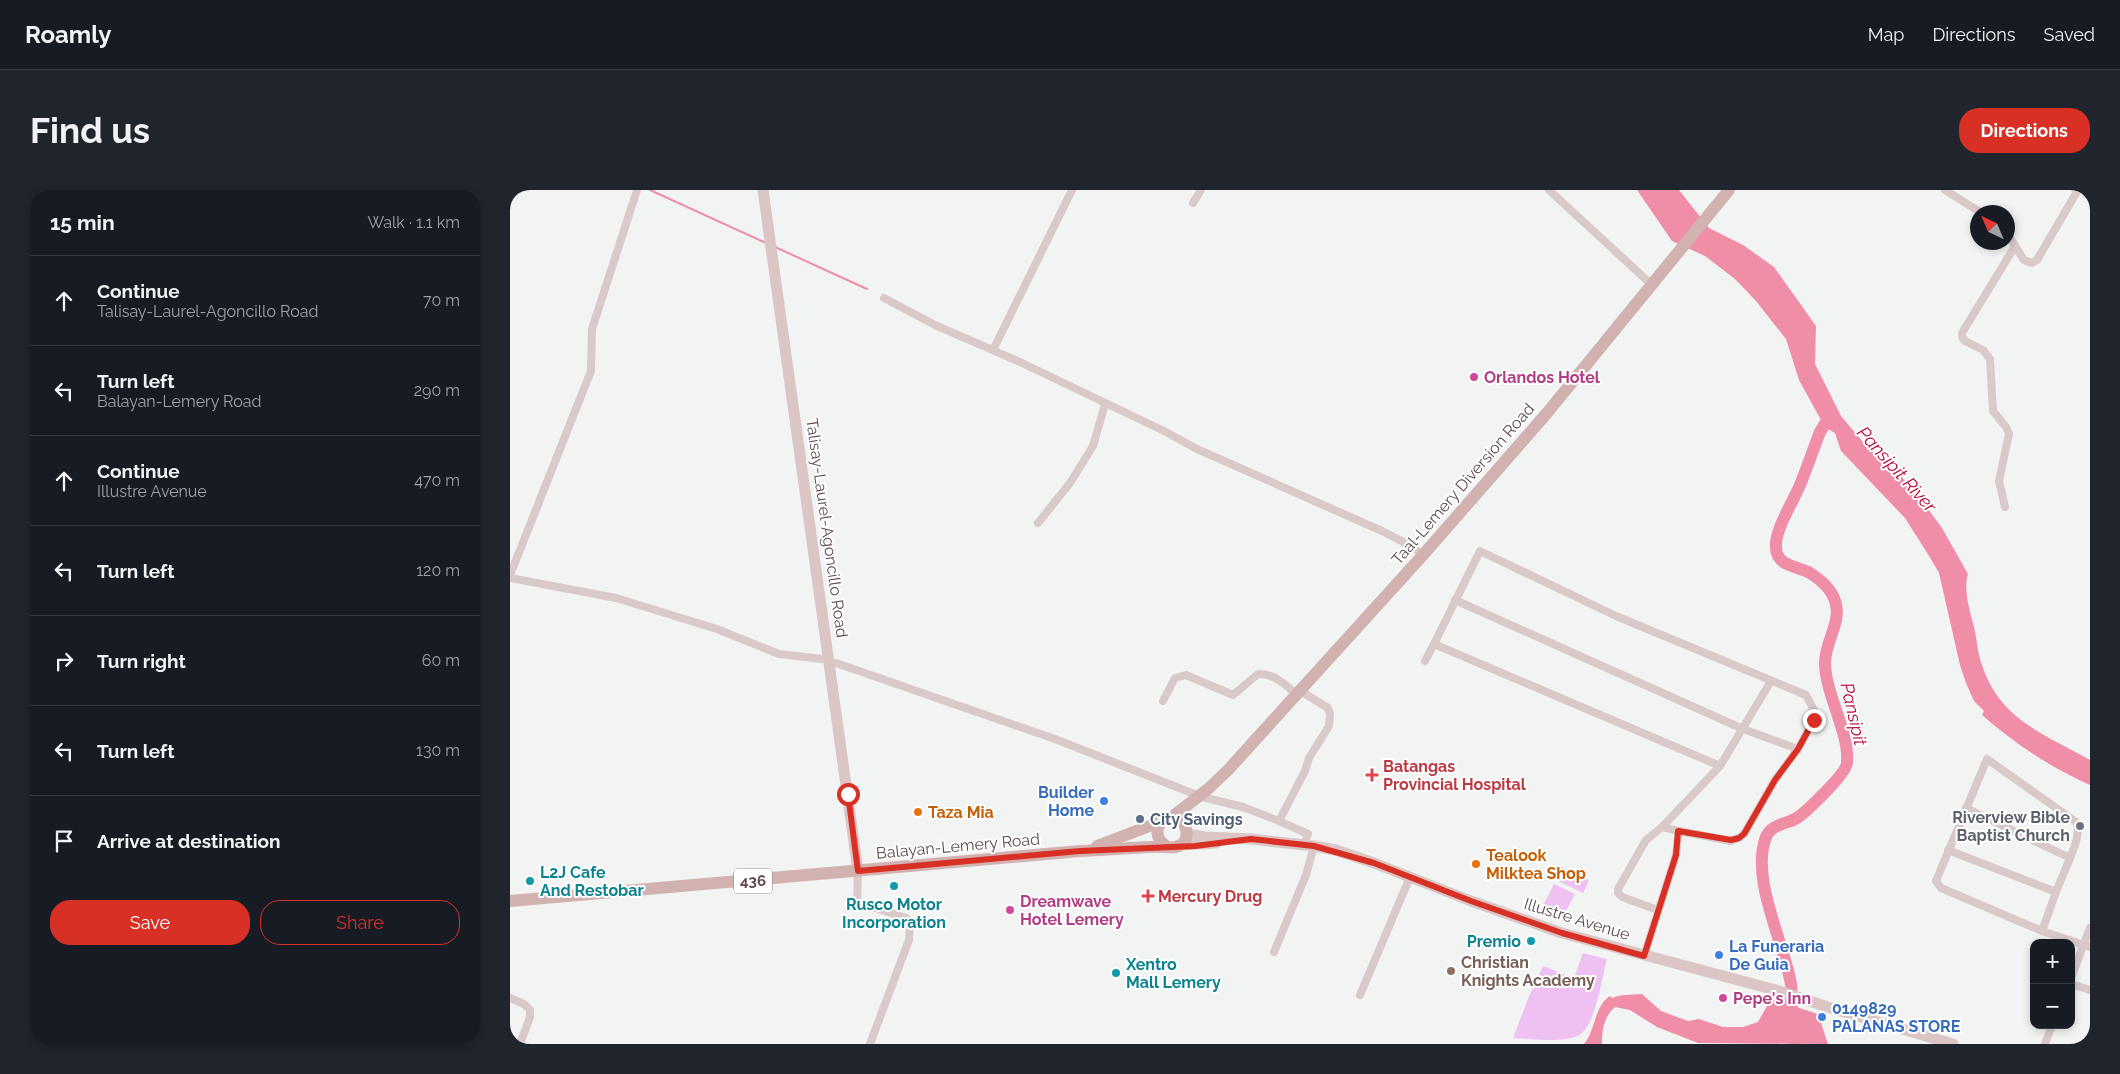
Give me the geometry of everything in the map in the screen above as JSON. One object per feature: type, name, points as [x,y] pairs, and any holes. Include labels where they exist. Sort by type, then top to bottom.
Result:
[{"type":"main road","name":"Talisay-Laurel-Agoncillo Road","points":[[763,190],[858,871]]},
{"type":"main road","name":"Taal-Lemery Diversion Road","points":[[1172,820],[1228,770],[1548,414],[1729,190]]},
{"type":"main road","name":"Balayan-Lemery Road","points":[[1080,851],[1172,820]]},
{"type":"main road","points":[[1166,846],[1160,842],[1157,836],[1157,829],[1172,820],[1188,834],[1180,845]]},
{"type":"main road","name":"Illustre Avenue","points":[[1188,834],[1204,837],[1251,839],[1309,845],[1352,856],[1562,933],[1780,991],[1834,1010],[1953,1044]]},
{"type":"main road","name":"Illustre Avenue","points":[[1180,845],[1195,846],[1251,839]]},
{"type":"main road","name":"436","points":[[1166,846],[1180,845]]},
{"type":"main road","name":"Balayan-Lemery Road","points":[[510,901],[1080,851],[1166,846]]},
{"type":"street","points":[[637,190],[592,329],[591,371],[510,576],[616,598],[717,628],[779,654],[822,659]]},
{"type":"street","points":[[993,350],[1072,190]]},
{"type":"street","points":[[1194,203],[1201,190]]},
{"type":"street","points":[[1549,190],[1652,286]]},
{"type":"street","points":[[1945,190],[1970,206]]},
{"type":"street","points":[[2015,246],[2024,260],[2032,263],[2037,260],[2078,190]]},
{"type":"street","points":[[2005,507],[1999,481],[2009,434],[2006,427],[1992,410],[1990,359],[1983,350],[1965,341],[1962,333],[2013,250]]},
{"type":"street","points":[[884,298],[935,325],[993,350],[1164,431],[1197,449],[1382,531],[1413,547],[1423,555]]},
{"type":"street","points":[[1038,523],[1070,483],[1093,446],[1105,404]]},
{"type":"street","points":[[1425,661],[1480,551],[1616,616],[1806,695],[1815,712],[1814,720],[1798,749],[1775,780],[1744,834],[1739,838],[1731,840],[1678,831],[1662,826]]},
{"type":"street","points":[[1455,600],[1743,729],[1798,749]]},
{"type":"street","points":[[1434,644],[1720,766]]},
{"type":"street","points":[[836,663],[1055,738],[1203,794],[1243,807],[1308,834],[1309,845],[1306,875],[1274,952]]},
{"type":"street","points":[[1163,701],[1175,678],[1186,675],[1233,696],[1258,674],[1263,674],[1284,683],[1328,708],[1330,714],[1329,726],[1309,758],[1305,771],[1279,821]]},
{"type":"street","points":[[1658,910],[1622,897],[1618,890],[1646,840],[1720,766],[1771,681]]},
{"type":"street","points":[[2042,931],[2077,837],[2076,822],[1987,759],[1936,881],[1941,888],[2042,931],[2087,946]]},
{"type":"street","points":[[1966,808],[2070,858]]},
{"type":"street","points":[[1644,956],[1676,855],[1678,831]]},
{"type":"street","points":[[1948,850],[2056,892]]},
{"type":"street","points":[[858,871],[857,902],[906,918],[910,923],[910,940],[870,1044]]},
{"type":"street","points":[[1360,995],[1410,877]]},
{"type":"street","points":[[2075,970],[2087,946],[2090,928]]},
{"type":"street","points":[[2075,985],[2090,990]]},
{"type":"street","points":[[510,998],[524,1004],[530,1010],[530,1017],[520,1044]]},
{"type":"street","points":[[2045,1044],[2051,1029]]},
{"type":"shaded area","points":[[1637,190],[1679,190],[1709,228],[1743,245],[1774,267],[1816,326],[1815,364],[1841,416],[1867,447],[1912,487],[1942,528],[1968,574],[1966,587],[1969,607],[1981,663],[1991,686],[2013,714],[2041,733],[2090,760],[2090,785],[2061,771],[2033,754],[1982,715],[1984,711],[1974,701],[1960,665],[1939,573],[1905,518],[1841,451],[1835,433],[1818,427],[1821,420],[1799,380],[1786,339],[1756,301],[1735,279],[1705,256],[1672,241]]},
{"type":"shaded area","points":[[1562,867],[1589,880],[1583,893],[1556,880]]},
{"type":"shaded area","points":[[1554,884],[1575,894],[1562,918],[1540,911]]},
{"type":"shaded area","points":[[1583,953],[1607,959],[1595,1009],[1587,1027],[1582,1033],[1568,1039],[1513,1038],[1543,966],[1574,978]]},
{"type":"shaded area","points":[[1642,994],[1661,1011],[1688,1021],[1699,1019],[1723,1027],[1743,1027],[1758,1022],[1771,999],[1818,1014],[1828,1044],[1698,1043],[1657,1027],[1630,1010],[1615,1007],[1608,1015],[1604,1024],[1602,1044],[1584,1044],[1605,1000],[1610,996],[1612,998],[1623,995]]},
{"type":"waterway","points":[[650,190],[766,243]]},
{"type":"waterway","points":[[775,247],[867,289]]},
{"type":"waterway","name":"Pansipit","points":[[1795,1044],[1796,1027],[1791,1003],[1791,984],[1765,891],[1762,854],[1768,833],[1772,829],[1802,814],[1840,775],[1847,763],[1847,752],[1826,675],[1825,663],[1828,645],[1836,620],[1836,603],[1830,591],[1819,579],[1780,559],[1777,554],[1776,541],[1820,432],[1828,419]]},
{"type":"place","name":"Orlandos Hotel","points":[[1474,377]]},
{"type":"place","name":"Batangas Provincial Hospital","points":[[1372,775]]},
{"type":"place","name":"Builder Home","points":[[1104,801]]},
{"type":"place","name":"Taza Mia","points":[[918,812]]},
{"type":"place","name":"City Savings","points":[[1140,819]]},
{"type":"place","name":"Riverview Bible Baptist Church","points":[[2080,826]]},
{"type":"place","name":"Tealook Milktea Shop","points":[[1476,864]]},
{"type":"place","name":"L2J Cafe And Restobar","points":[[530,881]]},
{"type":"place","name":"Rusco Motor Incorporation","points":[[894,886]]},
{"type":"place","name":"Mercury Drug","points":[[1148,896]]},
{"type":"place","name":"Dreamwave Hotel Lemery","points":[[1010,910]]},
{"type":"place","name":"Premio","points":[[1531,941]]},
{"type":"place","name":"La Funeraria De Guia","points":[[1719,955]]},
{"type":"place","name":"Christian Knights Academy","points":[[1451,971]]},
{"type":"place","name":"Xentro Mall Lemery","points":[[1116,973]]},
{"type":"place","name":"Pepe's Inn","points":[[1723,998]]},
{"type":"place","name":"0149829 PALANAS STORE","points":[[1822,1017]]},
{"type":"route","points":[[848,794],[858,871],[1080,851],[1173,847],[1180,845],[1195,846],[1251,839],[1336,850],[1562,933],[1644,956],[1676,855],[1678,831],[1731,840],[1739,838],[1744,834],[1775,780],[1798,749],[1814,720]]},
{"type":"water label","name":"Pansipit River","points":[[1897,469]]}]
